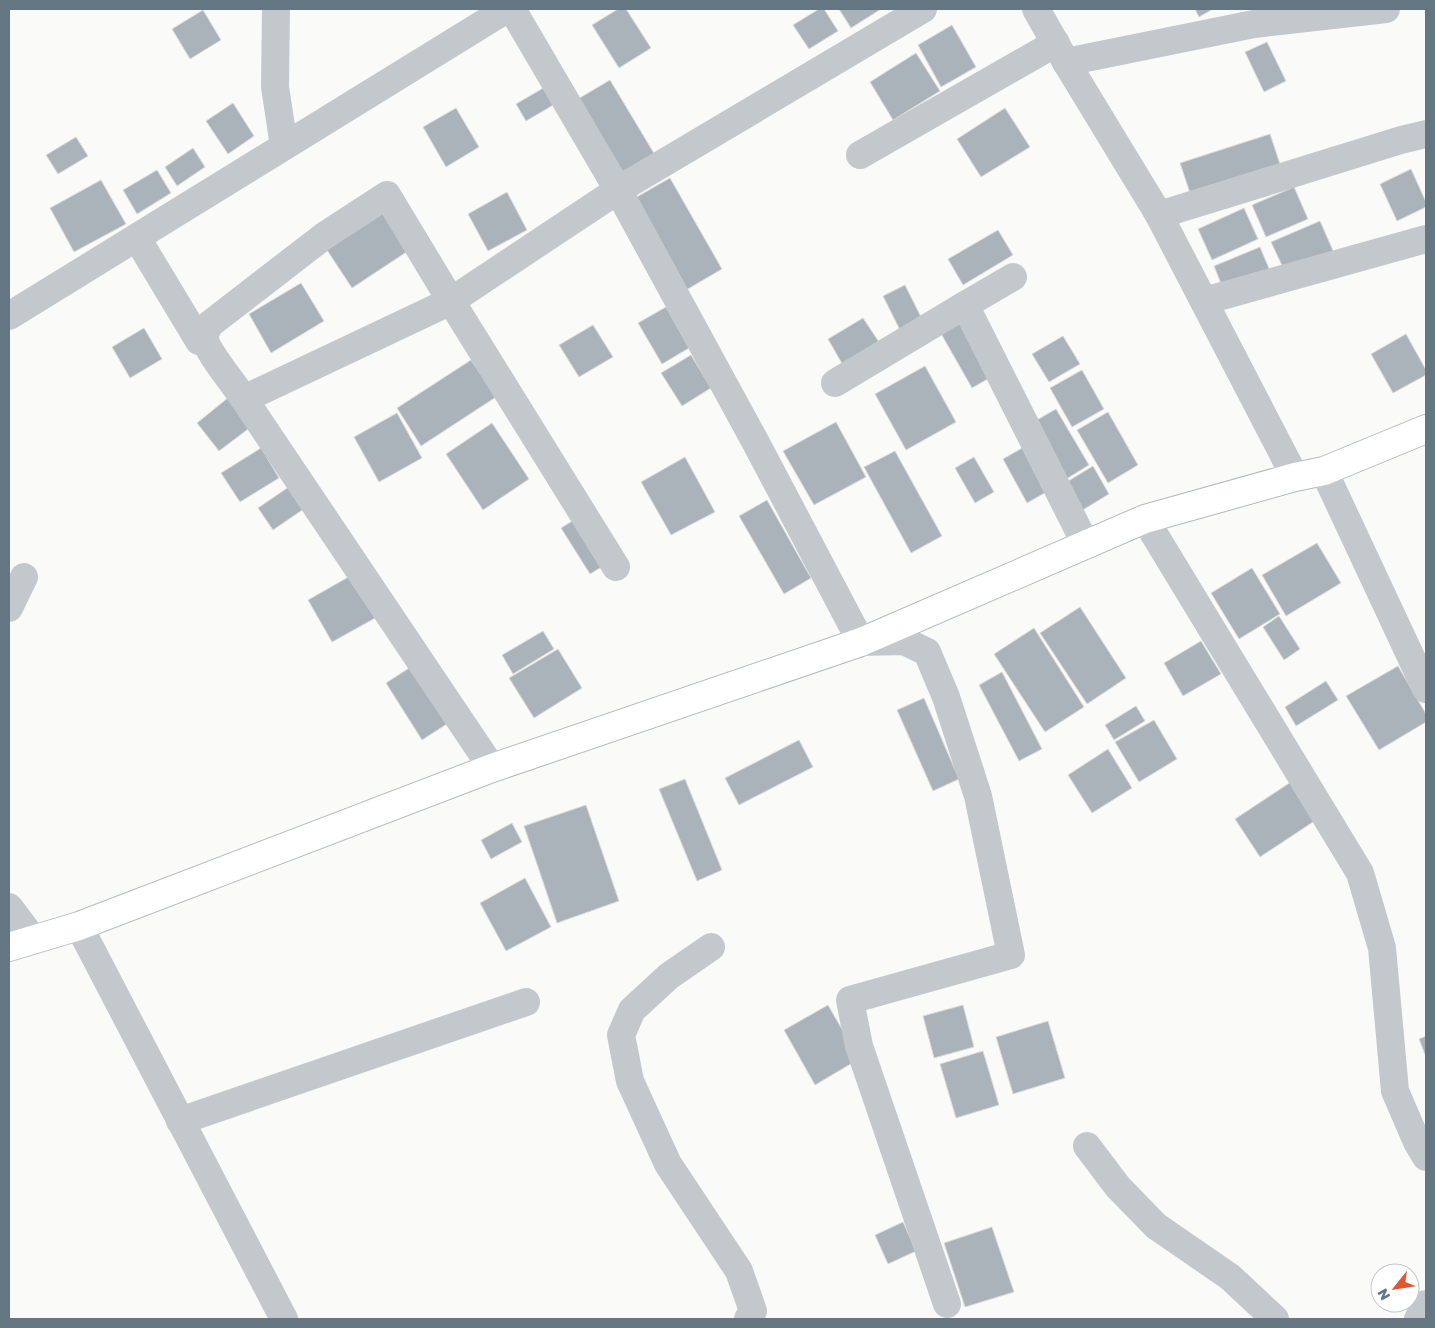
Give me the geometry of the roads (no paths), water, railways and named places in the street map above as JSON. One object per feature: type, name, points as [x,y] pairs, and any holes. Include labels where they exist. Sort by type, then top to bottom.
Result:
[{"type":"street","points":[[276,9],[275,87],[284,146]]},
{"type":"street","points":[[9,316],[507,9]]},
{"type":"street","points":[[512,9],[618,190],[756,442],[861,642]]},
{"type":"street","points":[[244,399],[451,301],[618,190],[923,9]]},
{"type":"street","points":[[1036,9],[1159,215],[1295,477]]},
{"type":"street","points":[[860,155],[1061,52],[1254,24],[1386,9]]},
{"type":"street","points":[[1159,215],[1401,140],[1426,134]]},
{"type":"street","points":[[492,768],[209,349],[204,338],[210,324],[324,236],[387,195],[616,567]]},
{"type":"street","points":[[136,238],[198,341],[204,338]]},
{"type":"street","points":[[1204,302],[1426,239]]},
{"type":"street","points":[[835,383],[1013,277]]},
{"type":"street","points":[[965,305],[1086,545]]},
{"type":"street","points":[[9,907],[21,943],[79,926],[492,768],[861,642],[1145,519],[1295,477],[1324,471],[1426,429]]},
{"type":"street","points":[[1324,471],[1426,689]]},
{"type":"street","points":[[1145,519],[1360,873],[1382,948],[1395,1091],[1417,1142],[1426,1157]]},
{"type":"street","points":[[9,608],[24,577]]},
{"type":"street","points":[[861,642],[904,640],[928,652],[946,697],[978,796],[1011,955],[850,1000],[858,1046],[947,1304]]},
{"type":"street","points":[[79,926],[284,1319]]},
{"type":"street","points":[[711,947],[669,976],[632,1010],[622,1035],[630,1081],[668,1164],[739,1271],[753,1311],[748,1319]]},
{"type":"street","points":[[180,1121],[526,1002]]},
{"type":"street","points":[[1087,1146],[1118,1187],[1156,1226],[1230,1277],[1275,1319]]},
{"type":"street","points":[[1418,1319],[1426,1304]]}]
